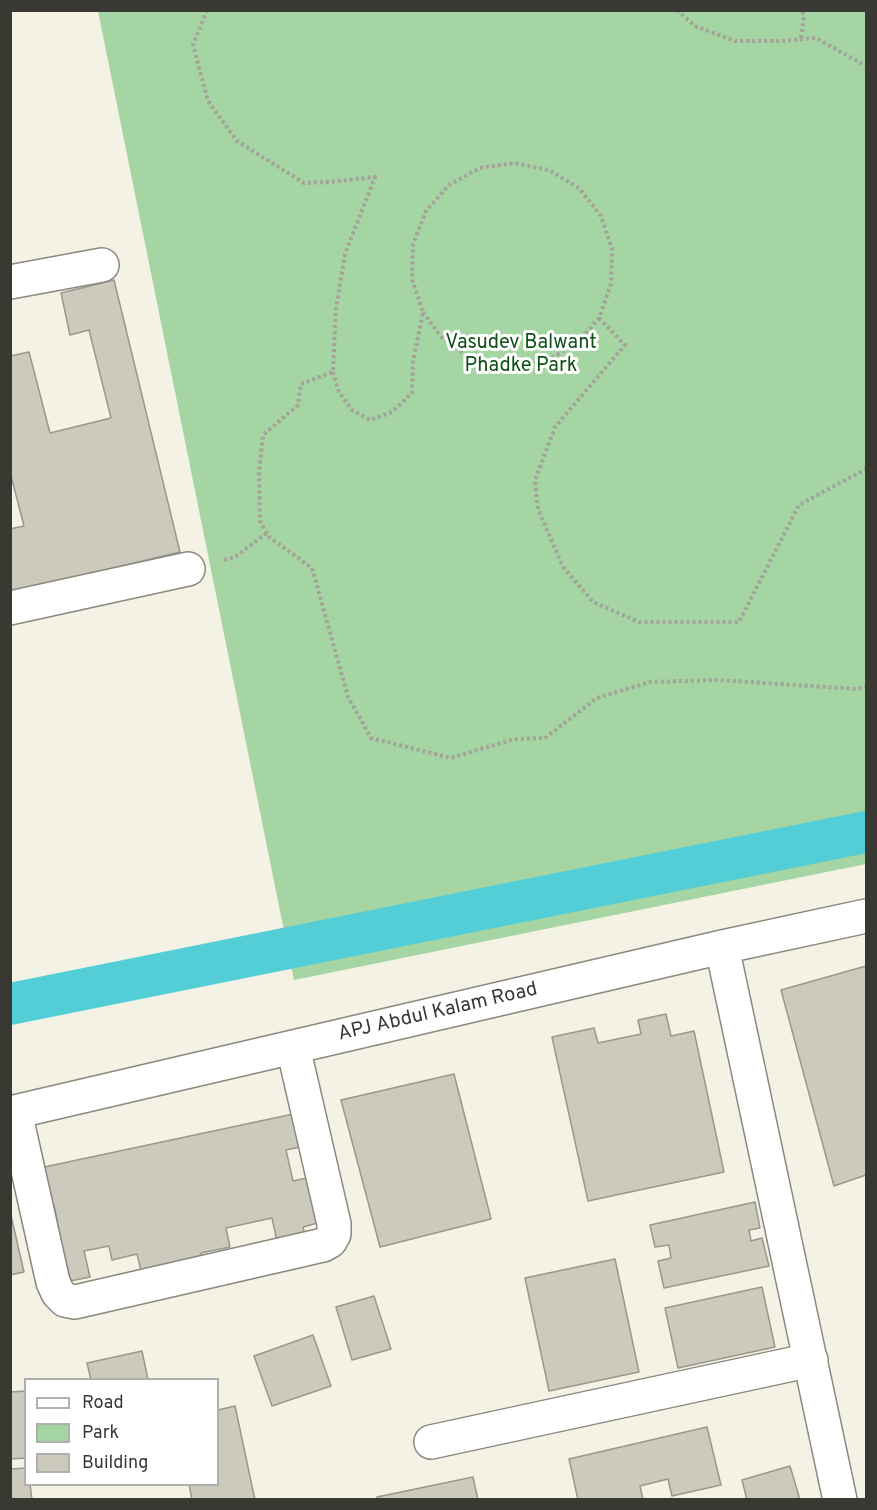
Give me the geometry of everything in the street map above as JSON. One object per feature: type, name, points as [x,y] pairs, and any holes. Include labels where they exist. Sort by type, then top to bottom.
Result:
[{"type":"street","points":[[10,282],[102,266]]},
{"type":"street","points":[[10,608],[188,568]]},
{"type":"street","name":"APJ Abdul Kalam Road","points":[[13,1112],[722,947],[867,916]]},
{"type":"street","points":[[722,947],[840,1499],[867,1493]]},
{"type":"street","points":[[13,1112],[53,1282],[58,1293],[65,1300],[75,1302],[323,1245],[330,1241],[334,1234],[334,1224],[293,1047]]},
{"type":"street","points":[[431,1442],[811,1360]]},
{"type":"path","points":[[207,10],[193,45],[208,101],[237,141],[304,183],[375,177],[345,254],[336,309],[333,372],[339,392],[352,410],[370,420],[392,412],[412,393],[413,362],[423,312]]},
{"type":"path","points":[[677,10],[695,26],[735,41],[816,38],[867,66]]},
{"type":"path","points":[[801,38],[804,16],[802,10]]},
{"type":"path","points":[[514,163],[549,170],[579,188],[601,216],[612,249],[611,284],[599,318],[580,340],[554,357],[525,366],[495,364],[466,355],[441,337],[423,312],[412,279],[413,244],[426,211],[449,184],[480,168],[514,163]]},
{"type":"path","points":[[599,318],[625,345],[555,427],[535,480],[538,509],[563,567],[593,602],[639,622],[739,622],[799,505],[867,469]]},
{"type":"path","points":[[333,372],[302,384],[298,405],[263,435],[259,473],[260,521],[269,537],[312,568],[348,697],[371,738],[451,758],[514,739],[545,738],[597,698],[650,682],[718,680],[856,689],[867,687]]},
{"type":"path","points":[[188,568],[235,557],[267,533]]},
{"type":"green space","name":"Vasudev Balwant Phadke Park","points":[[98,11],[866,11],[866,864],[294,980]]},
{"type":"building","points":[[114,280],[180,552],[10,593],[10,529],[24,526],[10,472],[10,356],[29,352],[50,433],[111,418],[89,330],[70,335],[61,293]]},
{"type":"building","points":[[866,966],[866,1175],[834,1186],[781,990]]},
{"type":"building","points":[[666,1014],[671,1036],[694,1031],[724,1172],[588,1201],[552,1037],[594,1028],[598,1043],[641,1034],[638,1020]]},
{"type":"building","points":[[454,1074],[491,1219],[380,1247],[341,1100]]},
{"type":"building","points":[[298,1113],[305,1146],[286,1150],[293,1181],[311,1177],[321,1222],[303,1227],[306,1240],[278,1246],[272,1218],[226,1228],[230,1247],[201,1253],[203,1262],[142,1275],[137,1254],[112,1260],[109,1246],[84,1251],[90,1277],[70,1281],[67,1267],[57,1269],[48,1229],[58,1226],[54,1205],[44,1208],[35,1169]]},
{"type":"building","points":[[755,1202],[760,1228],[749,1230],[751,1241],[762,1238],[769,1266],[664,1288],[658,1261],[671,1258],[669,1245],[655,1247],[650,1225]]},
{"type":"building","points":[[10,1211],[24,1272],[10,1275]]},
{"type":"building","points":[[615,1259],[639,1372],[549,1391],[525,1278]]},
{"type":"building","points":[[762,1287],[775,1347],[678,1368],[665,1308]]},
{"type":"building","points":[[374,1296],[391,1349],[352,1360],[336,1307]]},
{"type":"building","points":[[313,1335],[331,1386],[272,1406],[254,1356]]},
{"type":"building","points":[[142,1351],[148,1378],[91,1378],[87,1363]]},
{"type":"building","points":[[24,1391],[24,1458],[10,1459],[10,1392]]},
{"type":"building","points":[[235,1406],[255,1500],[192,1500],[189,1486],[219,1486],[219,1410]]},
{"type":"building","points":[[707,1427],[721,1485],[672,1496],[668,1479],[640,1486],[643,1500],[578,1500],[569,1459]]},
{"type":"building","points":[[790,1466],[800,1500],[747,1500],[742,1480]]},
{"type":"building","points":[[24,1468],[24,1486],[30,1486],[32,1500],[10,1500],[10,1469]]},
{"type":"building","points":[[473,1477],[478,1500],[377,1500],[377,1497]]},
{"type":"waterway","points":[[10,1004],[866,832]]}]
